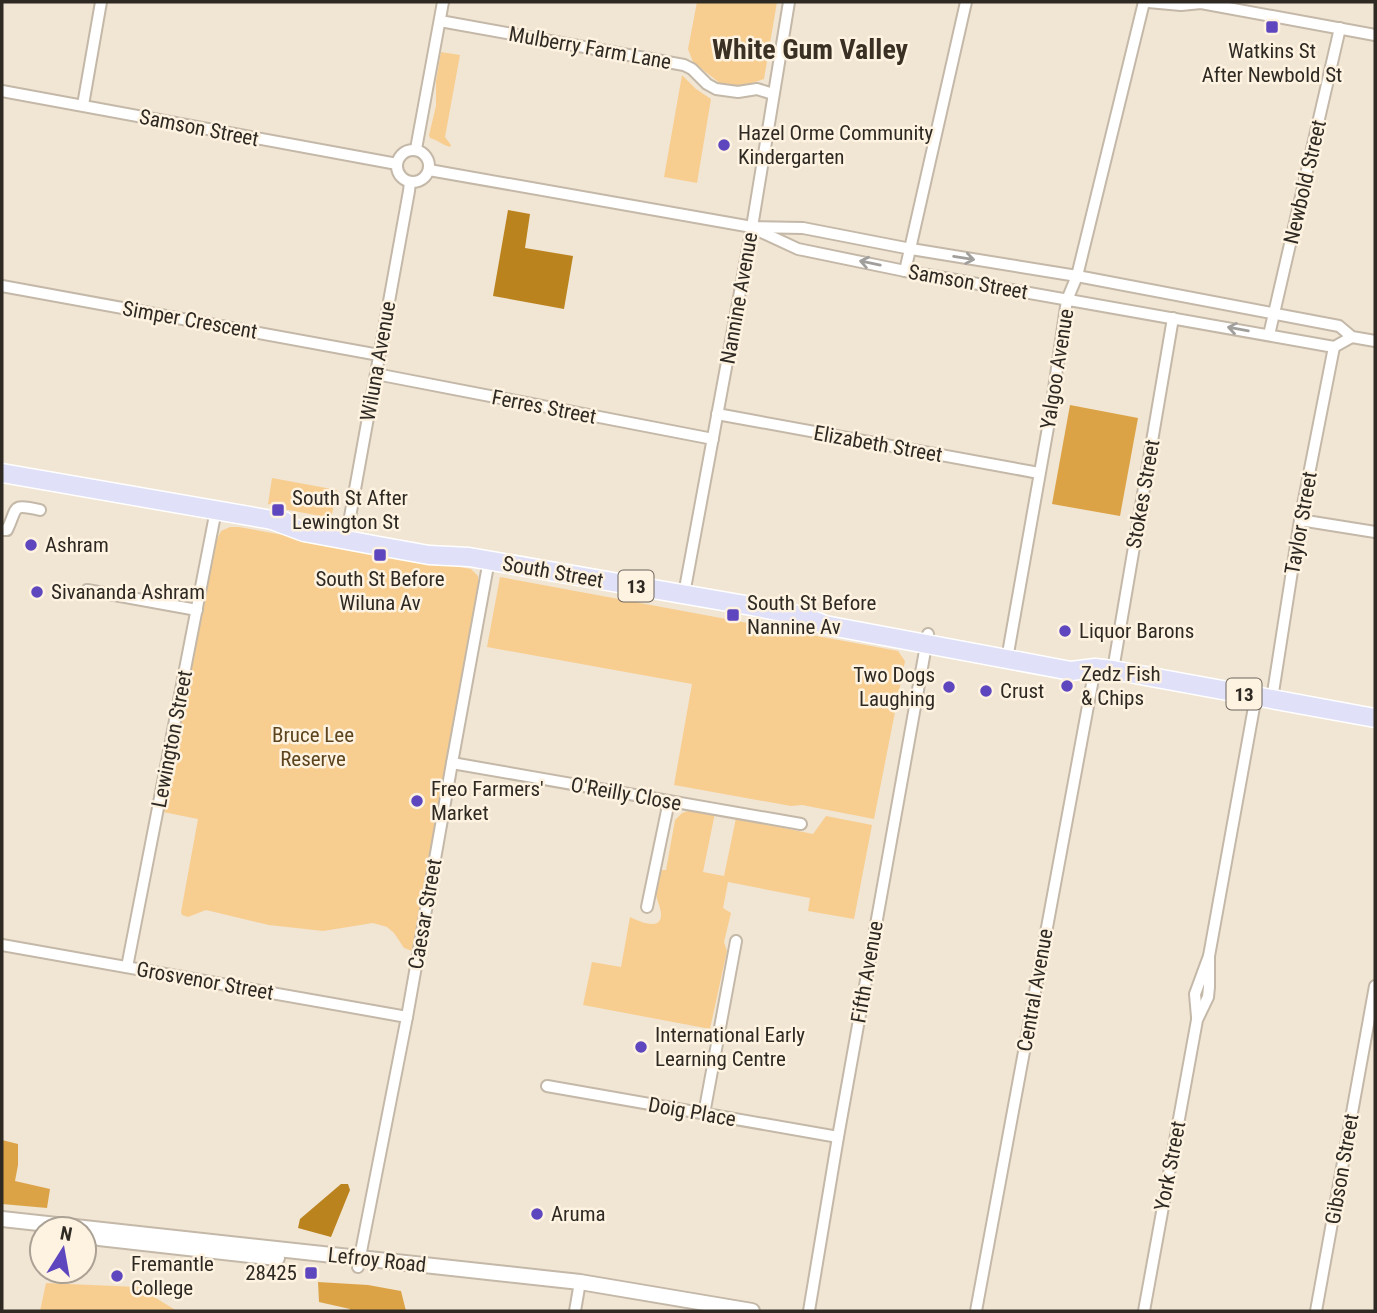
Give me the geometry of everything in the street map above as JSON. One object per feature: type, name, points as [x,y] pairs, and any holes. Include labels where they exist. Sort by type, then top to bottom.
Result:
[{"type":"main road","name":"South Street","points":[[2,473],[272,520],[306,522],[347,534],[429,544],[469,557],[803,616],[825,625],[1008,653],[1070,671],[1104,669],[1375,718]]},
{"type":"street","points":[[83,105],[101,2]]},
{"type":"street","points":[[416,149],[443,2]]},
{"type":"street","name":"Nannine Avenue","points":[[684,594],[752,228],[789,2]]},
{"type":"street","points":[[905,271],[966,2]]},
{"type":"street","points":[[1146,2],[1181,5],[1200,2],[1375,35]]},
{"type":"street","name":"Yalgoo Avenue","points":[[1008,653],[1050,416],[1067,300],[1077,276],[1146,2]]},
{"type":"street","name":"Mulberry Farm Lane","points":[[440,21],[684,65],[692,69],[707,85],[716,89],[738,92],[757,89],[774,94]]},
{"type":"street","name":"Newbold Street","points":[[1269,334],[1340,29]]},
{"type":"street","name":"Samson Street","points":[[2,91],[397,164]]},
{"type":"street","points":[[416,149],[427,157],[429,170],[421,180],[410,182],[400,175],[397,164],[403,153],[416,149]]},
{"type":"street","name":"Samson Street","points":[[429,170],[752,228],[803,228],[1077,276],[1339,326],[1352,337],[1375,341]]},
{"type":"street","name":"Wiluna Avenue","points":[[347,534],[410,182]]},
{"type":"street","name":"Samson Street","points":[[752,228],[798,248],[905,271],[1334,347]]},
{"type":"street","name":"Simper Crescent","points":[[2,286],[379,355]]},
{"type":"street","name":"Stokes Street","points":[[1104,669],[1173,318]]},
{"type":"street","points":[[1334,347],[1352,337]]},
{"type":"street","name":"Taylor Street","points":[[1264,698],[1334,347]]},
{"type":"street","name":"Ferres Street","points":[[376,374],[713,439]]},
{"type":"street","name":"Elizabeth Street","points":[[717,414],[1039,473]]},
{"type":"street","points":[[2,530],[9,528],[11,515],[19,508],[40,510]]},
{"type":"street","name":"Lewington Street","points":[[127,967],[216,510]]},
{"type":"street","points":[[1300,520],[1375,533]]},
{"type":"street","name":"Caesar Street","points":[[359,1262],[407,1017],[489,560]]},
{"type":"street","points":[[87,590],[197,610]]},
{"type":"street","name":"Fifth Avenue","points":[[809,1311],[927,639]]},
{"type":"street","name":"Central Avenue","points":[[976,1311],[1104,669]]},
{"type":"street","name":"York Street","points":[[1144,1311],[1197,1020],[1208,997],[1209,956],[1264,698]]},
{"type":"street","name":"O'Reilly Close","points":[[452,763],[801,824]]},
{"type":"street","points":[[647,907],[669,801]]},
{"type":"street","points":[[704,1114],[736,941]]},
{"type":"street","name":"Grosvenor Street","points":[[2,945],[407,1017]]},
{"type":"street","name":"Gibson Street","points":[[1316,1311],[1375,986]]},
{"type":"street","name":"Doig Place","points":[[547,1086],[838,1137]]},
{"type":"street","name":"Lefroy Road","points":[[2,1219],[580,1286],[752,1311]]},
{"type":"street","points":[[2,1227],[28,1230]]},
{"type":"street","name":"Lefroy Road","points":[[98,1238],[359,1262]]},
{"type":"street","points":[[575,1311],[580,1286]]},
{"type":"street","name":"Lefroy Road","points":[[580,1286],[713,1311]]},
{"type":"green space","points":[[697,2],[777,2],[764,79],[743,86],[721,84],[693,62],[688,49]]},
{"type":"green space","points":[[441,52],[460,55],[445,137],[450,147],[430,138],[429,135],[436,106],[436,81]]},
{"type":"green space","points":[[682,75],[711,99],[697,183],[664,177]]},
{"type":"green space","points":[[272,478],[337,490],[332,514],[326,517],[268,504]]},
{"type":"green space","name":"Bruce Lee Reserve","points":[[230,527],[471,569],[478,576],[479,586],[412,951],[404,948],[387,927],[373,923],[323,931],[269,925],[206,910],[188,917],[182,915],[198,819],[163,812],[215,543],[221,531]]},
{"type":"green space","points":[[500,577],[898,651],[905,661],[874,819],[674,785],[692,684],[487,647]]},
{"type":"green space","points":[[691,810],[715,813],[703,872],[724,876],[736,818],[813,834],[826,816],[872,825],[854,919],[808,911],[810,898],[728,882],[723,908],[731,913],[724,942],[727,951],[710,1029],[583,1005],[592,962],[621,967],[630,917],[649,924],[658,923],[661,911],[656,892],[659,870],[666,870],[675,820],[682,813]]},
{"type":"green space","points":[[46,1285],[92,1285],[138,1287],[177,1311],[40,1311]]},
{"type":"shaded area","points":[[508,210],[530,214],[525,248],[573,256],[564,309],[493,296]]},
{"type":"shaded area","points":[[1070,405],[1138,418],[1120,516],[1052,504]]},
{"type":"shaded area","points":[[2,1140],[18,1144],[15,1181],[50,1189],[47,1208],[2,1204]]},
{"type":"shaded area","points":[[341,1184],[348,1184],[350,1190],[331,1237],[298,1228],[300,1219]]},
{"type":"shaded area","points":[[318,1282],[368,1285],[401,1291],[406,1311],[350,1311],[319,1302]]},
{"type":"place","name":"Watkins St After Newbold St","points":[[1272,27]]},
{"type":"place","name":"Hazel Orme Community Kindergarten","points":[[724,145]]},
{"type":"place","name":"South St After Lewington St","points":[[278,510]]},
{"type":"place","name":"Ashram","points":[[31,545]]},
{"type":"place","name":"South St Before Wiluna Av","points":[[380,555]]},
{"type":"place","name":"Sivananda Ashram","points":[[37,592]]},
{"type":"place","name":"South St Before Nannine Av","points":[[733,615]]},
{"type":"place","name":"Liquor Barons","points":[[1065,631]]},
{"type":"place","name":"Zedz Fish & Chips","points":[[1067,686]]},
{"type":"place","name":"Two Dogs Laughing","points":[[949,687]]},
{"type":"place","name":"Crust","points":[[986,691]]},
{"type":"place","name":"Freo Farmers' Market","points":[[417,801]]},
{"type":"place","name":"International Early Learning Centre","points":[[641,1047]]},
{"type":"place","name":"Aruma","points":[[537,1214]]},
{"type":"place","name":"28425","points":[[311,1273]]},
{"type":"place","name":"Fremantle College","points":[[117,1276]]},
{"type":"district","name":"White Gum Valley","points":[[810,49]]}]
